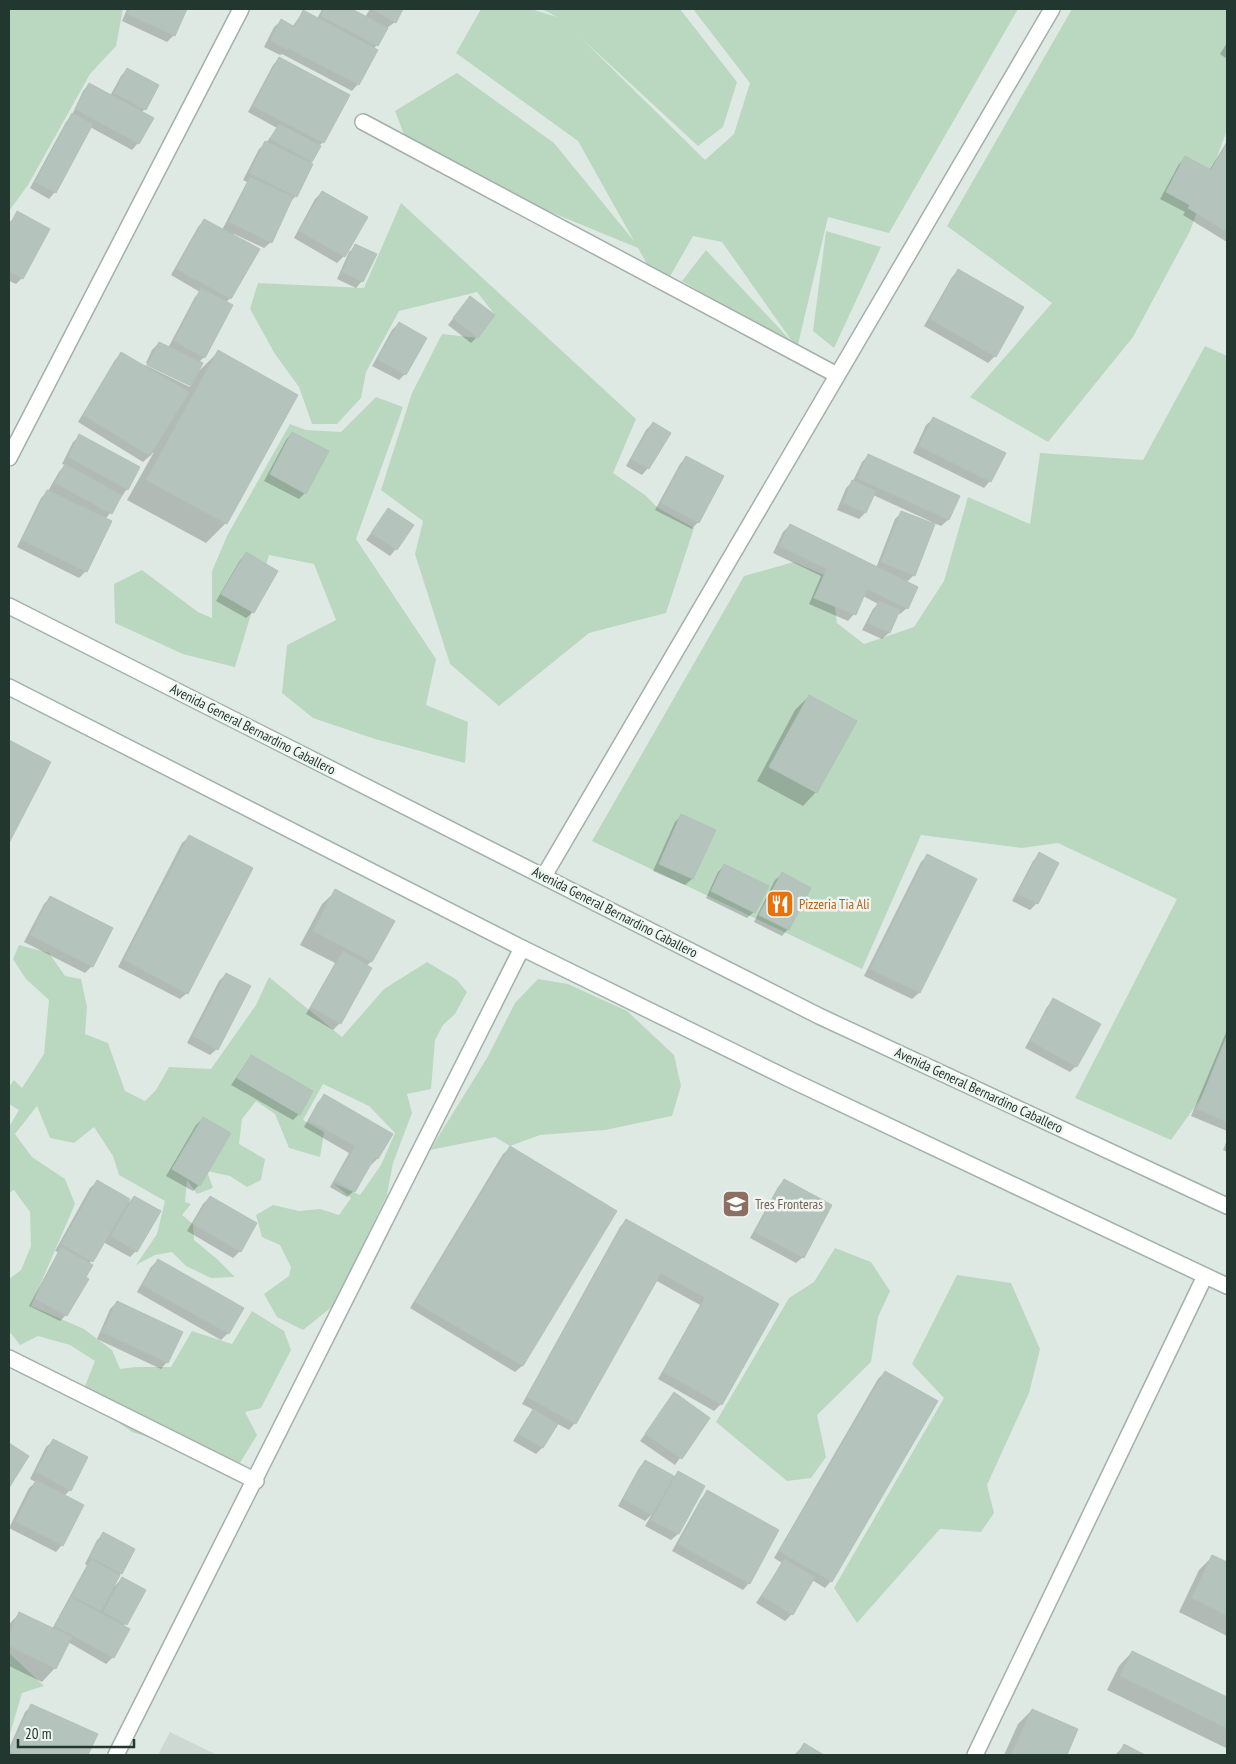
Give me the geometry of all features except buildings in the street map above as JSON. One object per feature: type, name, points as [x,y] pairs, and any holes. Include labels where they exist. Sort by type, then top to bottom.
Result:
[{"type":"street","points":[[9,458],[241,9]]},
{"type":"street","points":[[544,876],[1052,9]]},
{"type":"street","points":[[363,122],[837,376]]},
{"type":"street","name":"Avenida General Bernardino Caballero","points":[[9,606],[819,1016],[1227,1206]]},
{"type":"street","points":[[9,687],[522,948],[787,1078],[1227,1286]]},
{"type":"street","points":[[116,1755],[256,1481],[522,948]]},
{"type":"street","points":[[975,1755],[1205,1276]]},
{"type":"street","points":[[9,1358],[256,1481]]},
{"type":"shaded area","points":[[170,1732],[217,1755],[158,1755]]},
{"type":"green space","points":[[9,9],[123,9],[116,46],[90,74],[28,185],[9,211]]},
{"type":"green space","points":[[481,9],[531,9],[557,17],[542,9],[680,9],[737,82],[723,127],[698,146],[580,37],[705,160],[734,134],[750,83],[693,9],[1018,9],[889,233],[828,217],[797,349],[682,281],[706,250],[794,344],[722,242],[693,236],[668,280],[647,264],[638,248],[412,155],[395,111],[457,73],[554,143],[634,241],[578,141],[456,53]]},
{"type":"green space","points":[[1072,9],[1227,9],[1227,130],[1190,231],[1133,337],[1048,442],[970,397],[1052,303],[947,226]]},
{"type":"green space","points":[[401,203],[636,419],[613,473],[645,495],[658,508],[694,528],[666,613],[589,633],[499,706],[450,664],[415,554],[423,521],[381,490],[412,393],[442,334],[478,338],[495,315],[477,292],[399,311],[366,372],[361,398],[337,424],[312,424],[299,387],[275,354],[250,309],[258,283],[364,288]]},
{"type":"green space","points":[[826,231],[881,247],[834,348],[813,331]]},
{"type":"green space","points":[[1205,346],[1227,356],[1227,1062],[1171,1140],[1075,1098],[1177,899],[1058,843],[1022,848],[921,835],[862,969],[592,841],[744,576],[794,562],[831,578],[837,623],[864,644],[914,627],[944,581],[968,497],[1030,524],[1040,453],[1143,460]]},
{"type":"green space","points":[[376,397],[403,407],[356,539],[436,659],[426,705],[468,722],[465,763],[375,739],[313,718],[282,693],[287,645],[336,620],[314,564],[269,555],[235,667],[183,654],[115,623],[114,584],[142,570],[198,612],[212,618],[212,571],[227,536],[290,424],[306,430],[341,432]]},
{"type":"green space","points":[[19,945],[49,953],[65,976],[81,979],[87,1007],[85,1034],[108,1043],[125,1091],[145,1101],[156,1090],[169,1067],[211,1069],[256,1005],[269,977],[342,1037],[384,989],[427,962],[457,980],[467,992],[455,1014],[443,1025],[435,1040],[431,1089],[407,1094],[412,1113],[393,1163],[387,1195],[333,1306],[303,1330],[277,1317],[264,1294],[289,1276],[291,1267],[280,1245],[262,1237],[256,1215],[273,1205],[299,1211],[320,1209],[339,1215],[351,1198],[333,1183],[360,1195],[381,1165],[395,1133],[369,1106],[323,1084],[303,1120],[324,1132],[320,1157],[289,1148],[275,1114],[256,1101],[242,1119],[239,1144],[265,1159],[261,1180],[247,1187],[230,1176],[207,1171],[213,1188],[197,1194],[187,1180],[185,1202],[191,1204],[182,1215],[193,1224],[194,1240],[235,1277],[211,1278],[186,1266],[172,1252],[155,1255],[136,1265],[157,1234],[165,1201],[119,1175],[113,1156],[94,1127],[74,1143],[50,1138],[37,1106],[15,1134],[32,1157],[65,1179],[75,1204],[31,1306],[84,1329],[112,1350],[120,1369],[171,1367],[192,1331],[232,1344],[252,1311],[284,1331],[291,1350],[261,1408],[245,1412],[257,1435],[240,1463],[192,1451],[132,1432],[81,1396],[95,1361],[70,1345],[38,1336],[20,1345],[9,1331],[9,1279],[21,1270],[31,1246],[30,1212],[14,1190],[9,1193],[9,1127],[19,1110],[9,1104],[9,1087],[14,1080],[22,1088],[44,1054],[49,1000],[26,979],[13,959]]},
{"type":"green space","points":[[538,979],[568,984],[627,1011],[674,1055],[681,1086],[672,1116],[605,1130],[540,1135],[510,1146],[495,1137],[430,1150],[487,1058],[515,1003]]},
{"type":"green space","points":[[835,1248],[871,1262],[890,1291],[878,1317],[871,1362],[817,1415],[826,1457],[811,1478],[787,1481],[716,1422],[789,1298],[814,1282]]},
{"type":"green space","points":[[957,1275],[1011,1283],[1040,1349],[1029,1393],[987,1485],[994,1513],[981,1532],[940,1529],[857,1623],[834,1588],[944,1398],[912,1364]]},
{"type":"green space","points":[[9,1653],[44,1686],[22,1693],[9,1737]]},
{"type":"place","name":"Pizzeria Tia Ali","points":[[780,904]]},
{"type":"place","name":"Tres Fronteras","points":[[736,1204]]}]
